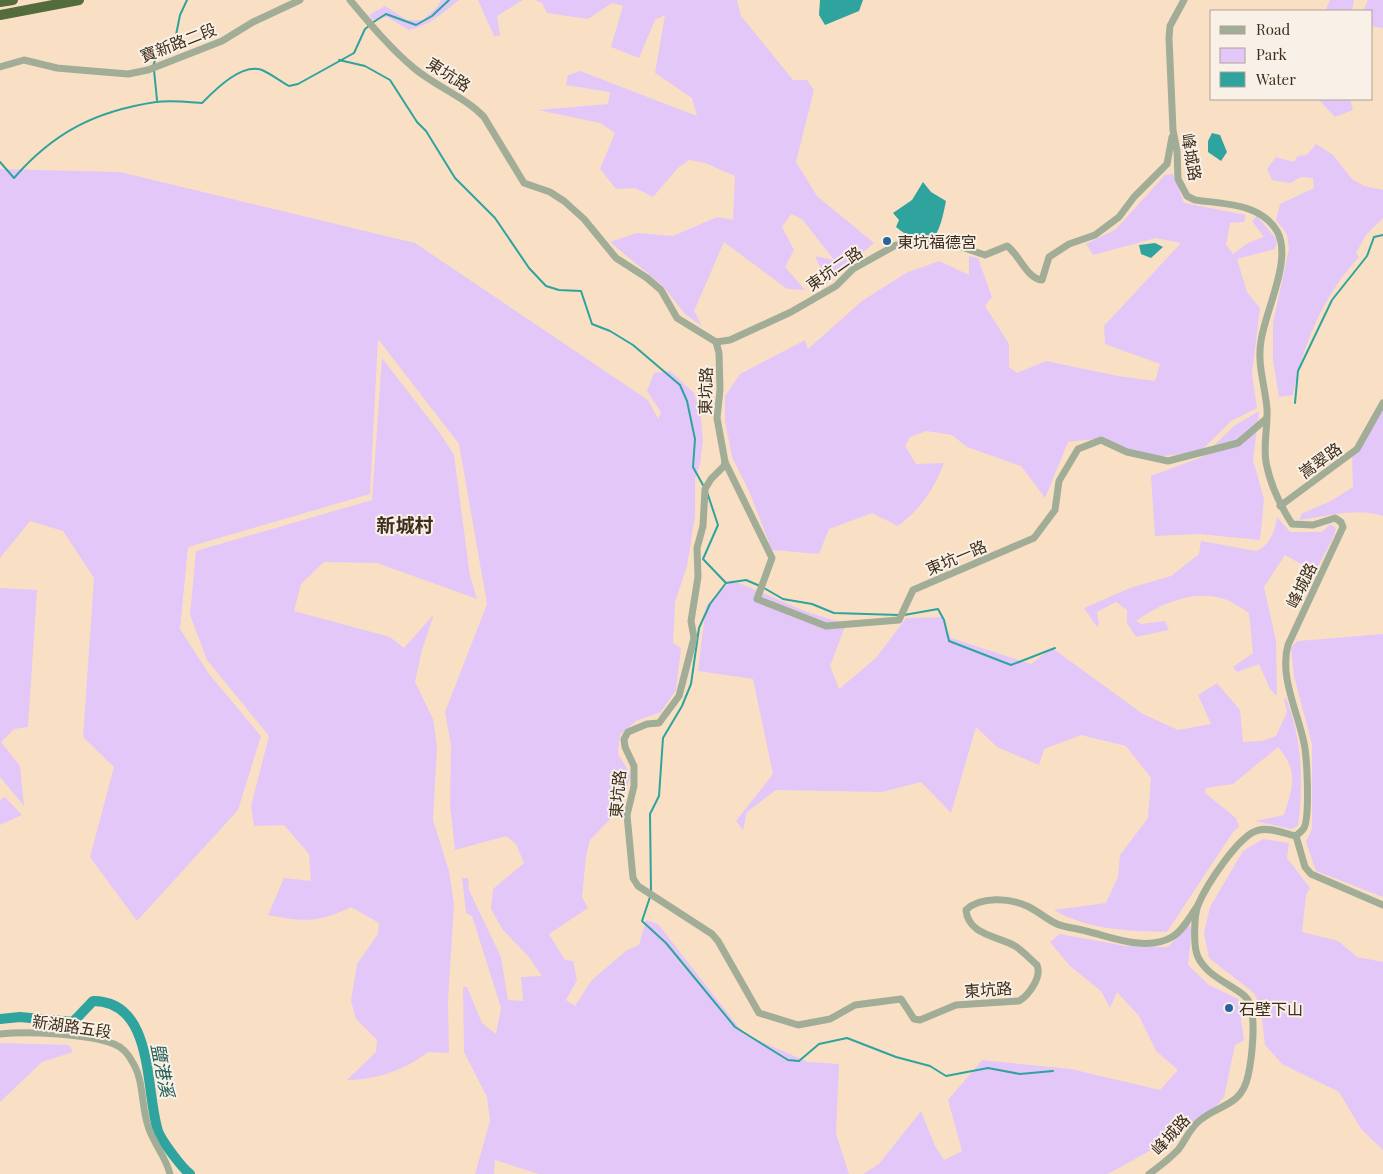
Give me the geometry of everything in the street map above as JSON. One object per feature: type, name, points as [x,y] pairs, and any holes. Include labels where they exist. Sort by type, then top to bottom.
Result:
[{"type":"highway","points":[[0,2],[13,0]]},
{"type":"highway","points":[[0,15],[80,0]]},
{"type":"street","name":"寶新路二段","points":[[0,67],[24,60],[57,68],[128,74],[148,70],[222,41],[253,22],[300,0]]},
{"type":"street","name":"東坑路","points":[[350,0],[416,69],[476,108],[484,117],[524,183],[550,192],[564,201],[584,219],[616,258],[647,278],[661,290],[677,318],[716,342],[719,353],[720,390],[717,418],[725,462],[724,466],[711,479],[705,489],[704,526],[697,548],[698,577],[691,621],[694,638],[679,696],[659,723],[647,724],[628,732],[624,739],[625,747],[634,766],[634,786],[627,815],[633,878],[638,886],[712,934],[718,941],[759,1013],[798,1025],[830,1019],[855,1005],[901,999],[914,1019],[920,1020],[956,1005],[1019,1001],[1032,987],[1039,969],[1037,965],[1015,946],[974,928],[967,917],[966,910],[972,904],[984,901],[1014,902],[1027,906],[1058,925],[1117,940],[1144,942],[1161,942],[1174,937],[1198,905]]},
{"type":"street","name":"峰城路","points":[[1148,1174],[1178,1150],[1198,1122],[1236,1100],[1248,1078],[1252,1056],[1251,1006],[1241,992],[1232,989],[1205,969],[1197,956],[1195,918],[1198,905],[1228,857],[1244,838],[1258,830],[1270,830],[1296,836],[1304,828],[1306,817],[1306,751],[1296,716],[1285,656],[1288,645],[1343,526],[1335,518],[1313,525],[1292,524],[1280,506],[1266,461],[1267,409],[1258,359],[1261,339],[1280,270],[1283,249],[1280,238],[1276,230],[1260,214],[1251,209],[1195,200],[1187,196],[1178,179],[1177,151],[1173,130],[1170,26],[1184,0]]},
{"type":"street","name":"東坑二路","points":[[716,342],[730,340],[791,312],[836,286],[853,269],[896,245],[929,245],[947,242],[985,255],[1007,246],[1014,251],[1033,275],[1042,280],[1049,258],[1069,244],[1095,235],[1106,228],[1119,217],[1134,197],[1158,175],[1167,164],[1173,130]]},
{"type":"street","name":"嵩翠路","points":[[1280,506],[1357,450],[1383,403]]},
{"type":"street","name":"東坑一路","points":[[725,462],[772,558],[756,599],[826,626],[899,620],[913,590],[1034,538],[1055,510],[1059,481],[1078,449],[1101,440],[1127,452],[1168,461],[1238,443],[1266,419]]},
{"type":"street","points":[[1296,836],[1305,867],[1311,874],[1383,905]]},
{"type":"street","name":"新湖路五段","points":[[0,1034],[20,1033],[70,1036],[116,1045],[126,1052],[140,1077],[145,1118],[152,1139],[168,1166],[170,1174]]},
{"type":"green space","points":[[441,0],[459,0],[430,22],[409,30],[387,17],[372,20],[369,15],[385,6],[407,20],[423,20],[438,6]]},
{"type":"green space","points":[[478,0],[523,0],[497,16],[500,36],[494,36]]},
{"type":"green space","points":[[535,0],[737,0],[741,16],[793,80],[807,80],[814,90],[796,162],[817,196],[874,243],[827,283],[815,256],[834,260],[802,219],[791,214],[782,227],[794,250],[785,267],[805,290],[787,289],[724,242],[694,311],[702,326],[685,314],[663,286],[610,242],[637,233],[673,236],[717,217],[733,220],[735,176],[705,163],[689,160],[678,168],[653,197],[635,188],[616,189],[600,169],[615,133],[600,123],[538,110],[608,104],[610,92],[566,85],[568,75],[580,71],[697,116],[692,98],[655,73],[665,15],[655,20],[639,58],[611,47],[623,6],[612,3],[588,19],[547,13],[542,3]]},
{"type":"green space","points":[[1330,0],[1354,0],[1352,10],[1325,10]]},
{"type":"green space","points":[[1368,0],[1383,0],[1383,28],[1373,26],[1373,10],[1363,10]]},
{"type":"green space","points":[[1319,100],[1350,100],[1353,110],[1335,117]]},
{"type":"green space","points":[[1316,144],[1333,155],[1352,179],[1364,186],[1383,190],[1383,218],[1366,235],[1356,253],[1359,257],[1346,272],[1325,304],[1302,357],[1293,395],[1279,397],[1273,360],[1273,323],[1289,249],[1287,234],[1276,220],[1280,204],[1314,188],[1313,178],[1301,177],[1290,183],[1272,180],[1267,169],[1276,157],[1294,162],[1298,156],[1307,155]]},
{"type":"green space","points":[[0,169],[120,172],[415,243],[648,400],[658,419],[661,412],[647,391],[654,373],[670,371],[694,393],[701,418],[703,440],[700,464],[695,479],[695,516],[687,566],[675,602],[673,643],[681,648],[676,690],[661,712],[636,721],[620,735],[618,754],[631,775],[619,810],[590,840],[586,856],[582,897],[588,908],[549,934],[565,960],[573,961],[577,980],[566,1000],[575,1006],[591,981],[627,950],[639,945],[646,920],[658,924],[744,1034],[808,1062],[839,1064],[836,1134],[849,1174],[539,1174],[495,1160],[494,1174],[475,1174],[490,1121],[487,1097],[464,1052],[463,987],[467,987],[482,1023],[496,1034],[501,1008],[472,916],[466,913],[462,878],[468,878],[469,890],[501,957],[508,1000],[523,1001],[521,977],[542,976],[528,956],[503,930],[491,909],[493,889],[524,863],[516,844],[506,836],[455,850],[450,806],[451,745],[445,712],[487,604],[459,444],[378,339],[370,494],[188,547],[180,629],[209,674],[261,736],[238,810],[137,921],[90,857],[114,767],[83,737],[94,578],[63,531],[30,521],[0,558]]},
{"type":"green space","points":[[1173,174],[1184,203],[1246,215],[1244,222],[1230,223],[1226,245],[1233,254],[1248,243],[1264,237],[1252,221],[1257,216],[1277,240],[1275,249],[1237,259],[1247,292],[1260,308],[1252,374],[1257,408],[1231,421],[1200,452],[1155,457],[1126,449],[1103,438],[1068,442],[1045,498],[1021,466],[967,447],[952,435],[926,431],[910,437],[905,446],[916,464],[944,463],[926,498],[898,526],[872,513],[829,529],[819,554],[772,550],[749,491],[732,457],[725,421],[725,396],[740,374],[805,340],[808,349],[862,301],[906,273],[939,261],[969,275],[969,256],[978,258],[992,297],[985,306],[1009,344],[1009,367],[1017,373],[1046,361],[1118,376],[1155,381],[1160,364],[1105,344],[1104,326],[1181,243],[1156,238],[1093,255],[1086,244],[1115,230],[1165,175]]},
{"type":"green space","points":[[382,358],[440,433],[454,455],[470,576],[477,599],[377,563],[324,562],[301,584],[294,611],[390,637],[404,648],[434,614],[422,650],[415,682],[433,719],[437,746],[433,820],[449,871],[454,904],[448,1001],[449,1053],[428,1052],[410,1064],[390,1073],[358,1080],[347,1080],[376,1052],[377,1040],[356,1019],[351,1001],[357,964],[378,934],[379,923],[351,907],[329,916],[310,920],[268,915],[284,878],[311,881],[309,854],[284,825],[254,826],[251,806],[269,736],[207,660],[190,615],[196,551],[372,500]]},
{"type":"green space","points":[[1383,406],[1383,516],[1373,513],[1353,512],[1300,520],[1301,514],[1331,501],[1353,487],[1352,457]]},
{"type":"green space","points":[[1259,411],[1253,460],[1264,499],[1260,540],[1199,534],[1155,536],[1151,476],[1202,457],[1234,426]]},
{"type":"green space","points":[[1277,517],[1290,532],[1322,532],[1330,524],[1336,528],[1334,536],[1315,572],[1285,555],[1264,587],[1276,641],[1277,696],[1270,689],[1259,664],[1237,672],[1233,667],[1253,653],[1249,613],[1228,600],[1210,596],[1198,596],[1187,597],[1166,604],[1136,621],[1141,624],[1165,621],[1169,630],[1136,637],[1127,623],[1127,610],[1116,602],[1097,612],[1099,623],[1097,627],[1084,608],[1130,588],[1171,576],[1199,554],[1201,541],[1256,551],[1261,549],[1271,537]]},
{"type":"green space","points":[[732,580],[807,612],[846,624],[830,666],[839,689],[876,658],[906,618],[942,617],[951,638],[1031,664],[1052,648],[1143,714],[1178,730],[1211,724],[1198,695],[1217,683],[1240,710],[1243,742],[1262,741],[1276,736],[1287,712],[1284,699],[1286,698],[1295,729],[1300,761],[1301,794],[1298,826],[1291,829],[1255,821],[1284,815],[1292,787],[1292,772],[1285,756],[1278,747],[1233,784],[1206,788],[1205,793],[1236,818],[1239,827],[1233,832],[1167,932],[1109,928],[1081,922],[1054,910],[1106,903],[1118,877],[1120,855],[1148,818],[1151,778],[1126,746],[1081,735],[1044,749],[1039,765],[997,747],[976,727],[951,813],[921,782],[882,792],[776,790],[747,812],[743,830],[736,821],[773,774],[753,679],[698,671],[706,606]]},
{"type":"green space","points":[[0,588],[37,590],[28,727],[14,729],[1,742],[20,766],[24,806],[0,777]]},
{"type":"green space","points":[[1383,634],[1383,897],[1316,871],[1306,842],[1312,829],[1312,744],[1294,676],[1291,647],[1298,641]]},
{"type":"green space","points":[[5,797],[22,815],[0,825],[0,800]]},
{"type":"green space","points":[[1263,839],[1289,843],[1287,858],[1310,888],[1306,895],[1302,932],[1338,941],[1357,957],[1383,962],[1383,1150],[1361,1129],[1339,1092],[1282,1064],[1265,1045],[1261,1009],[1254,993],[1209,958],[1204,933],[1210,907],[1243,851]]},
{"type":"green space","points":[[1189,924],[1192,928],[1188,965],[1209,985],[1238,999],[1244,1040],[1235,1045],[1224,1097],[1213,1110],[1164,1143],[1108,1174],[863,1174],[879,1164],[921,1111],[935,1146],[944,1160],[962,1151],[948,1100],[982,1060],[1071,1069],[1160,1090],[1178,1070],[1156,1051],[1139,1016],[1117,992],[1110,1008],[1101,991],[1070,966],[1050,942],[1060,934],[1126,946],[1168,947]]},
{"type":"green space","points":[[0,1043],[69,1045],[73,1052],[42,1062],[0,1102]]},
{"type":"water","points":[[820,0],[863,0],[859,11],[825,25],[819,15]]},
{"type":"water","points":[[1212,133],[1220,135],[1227,152],[1221,161],[1208,152],[1208,141]]},
{"type":"water","points":[[923,182],[931,192],[946,201],[937,233],[926,241],[918,241],[896,227],[899,220],[893,213],[912,200]]},
{"type":"water","points":[[1155,243],[1163,247],[1151,258],[1141,254],[1139,245]]},
{"type":"waterway","points":[[153,66],[159,50],[174,45],[180,15],[187,0]]},
{"type":"waterway","points":[[372,23],[386,14],[416,25],[432,16],[449,0]]},
{"type":"waterway","points":[[0,162],[14,178],[29,162],[61,136],[95,118],[114,111],[156,102],[202,103],[229,79],[246,70],[262,70],[289,86],[298,84],[354,53],[365,29],[369,26]]},
{"type":"waterway","points":[[339,60],[365,66],[390,80],[417,122],[426,131],[455,178],[495,218],[529,268],[546,286],[559,290],[581,291],[592,324],[610,331],[633,345],[680,385],[687,401],[695,439],[693,467],[703,485]]},
{"type":"waterway","points":[[154,70],[157,100]]},
{"type":"waterway","points":[[1295,403],[1298,371],[1332,300],[1367,256],[1374,237],[1383,235]]},
{"type":"waterway","points":[[651,892],[650,814],[659,796],[663,738],[682,706],[691,684],[699,628],[710,604],[726,583],[703,559],[718,525],[707,492]]},
{"type":"waterway","points":[[726,583],[746,580],[760,586]]},
{"type":"waterway","points":[[764,588],[783,599],[812,604],[834,613],[899,615]]},
{"type":"waterway","points":[[904,615],[938,609],[944,620],[949,641],[1011,665],[1055,648]]},
{"type":"waterway","points":[[650,897],[642,921],[666,943],[735,1027],[788,1060],[799,1061],[819,1044],[847,1038],[896,1057],[930,1066],[946,1076],[988,1068],[1020,1074],[1053,1071]]},
{"type":"waterway","name":"鹽港溪","points":[[0,1019],[20,1017],[73,1022],[93,1001],[113,1005],[127,1016],[137,1032],[144,1051],[158,1131],[172,1154],[190,1174]]},
{"type":"place","name":"東坑福德宮","points":[[887,241]]},
{"type":"place","name":"石壁下山","points":[[1229,1008]]},
{"type":"district","name":"新城村","points":[[405,524]]}]
